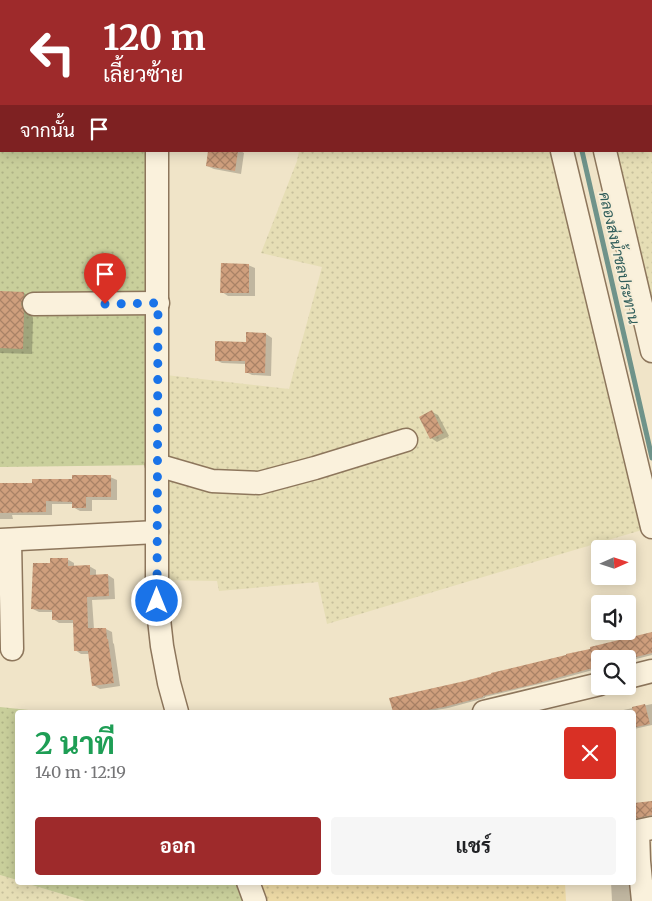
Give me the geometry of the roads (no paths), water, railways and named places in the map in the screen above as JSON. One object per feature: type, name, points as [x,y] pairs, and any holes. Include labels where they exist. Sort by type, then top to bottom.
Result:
[{"type":"street","points":[[157,152],[157,601],[162,646],[169,683],[177,710]]},
{"type":"street","points":[[562,152],[652,527]]},
{"type":"street","points":[[604,152],[652,351]]},
{"type":"street","points":[[34,304],[158,303]]},
{"type":"street","points":[[157,465],[212,481],[259,483],[406,440]]},
{"type":"street","points":[[12,649],[5,540],[157,532]]},
{"type":"street","points":[[636,675],[652,671]]},
{"type":"street","points":[[492,710],[591,686]]},
{"type":"street","points":[[643,901],[638,831],[652,828]]},
{"type":"street","points":[[249,885],[255,901]]},
{"type":"waterway","name":"คลองส่งน้ำชลประทาน","points":[[582,152],[652,458]]}]
